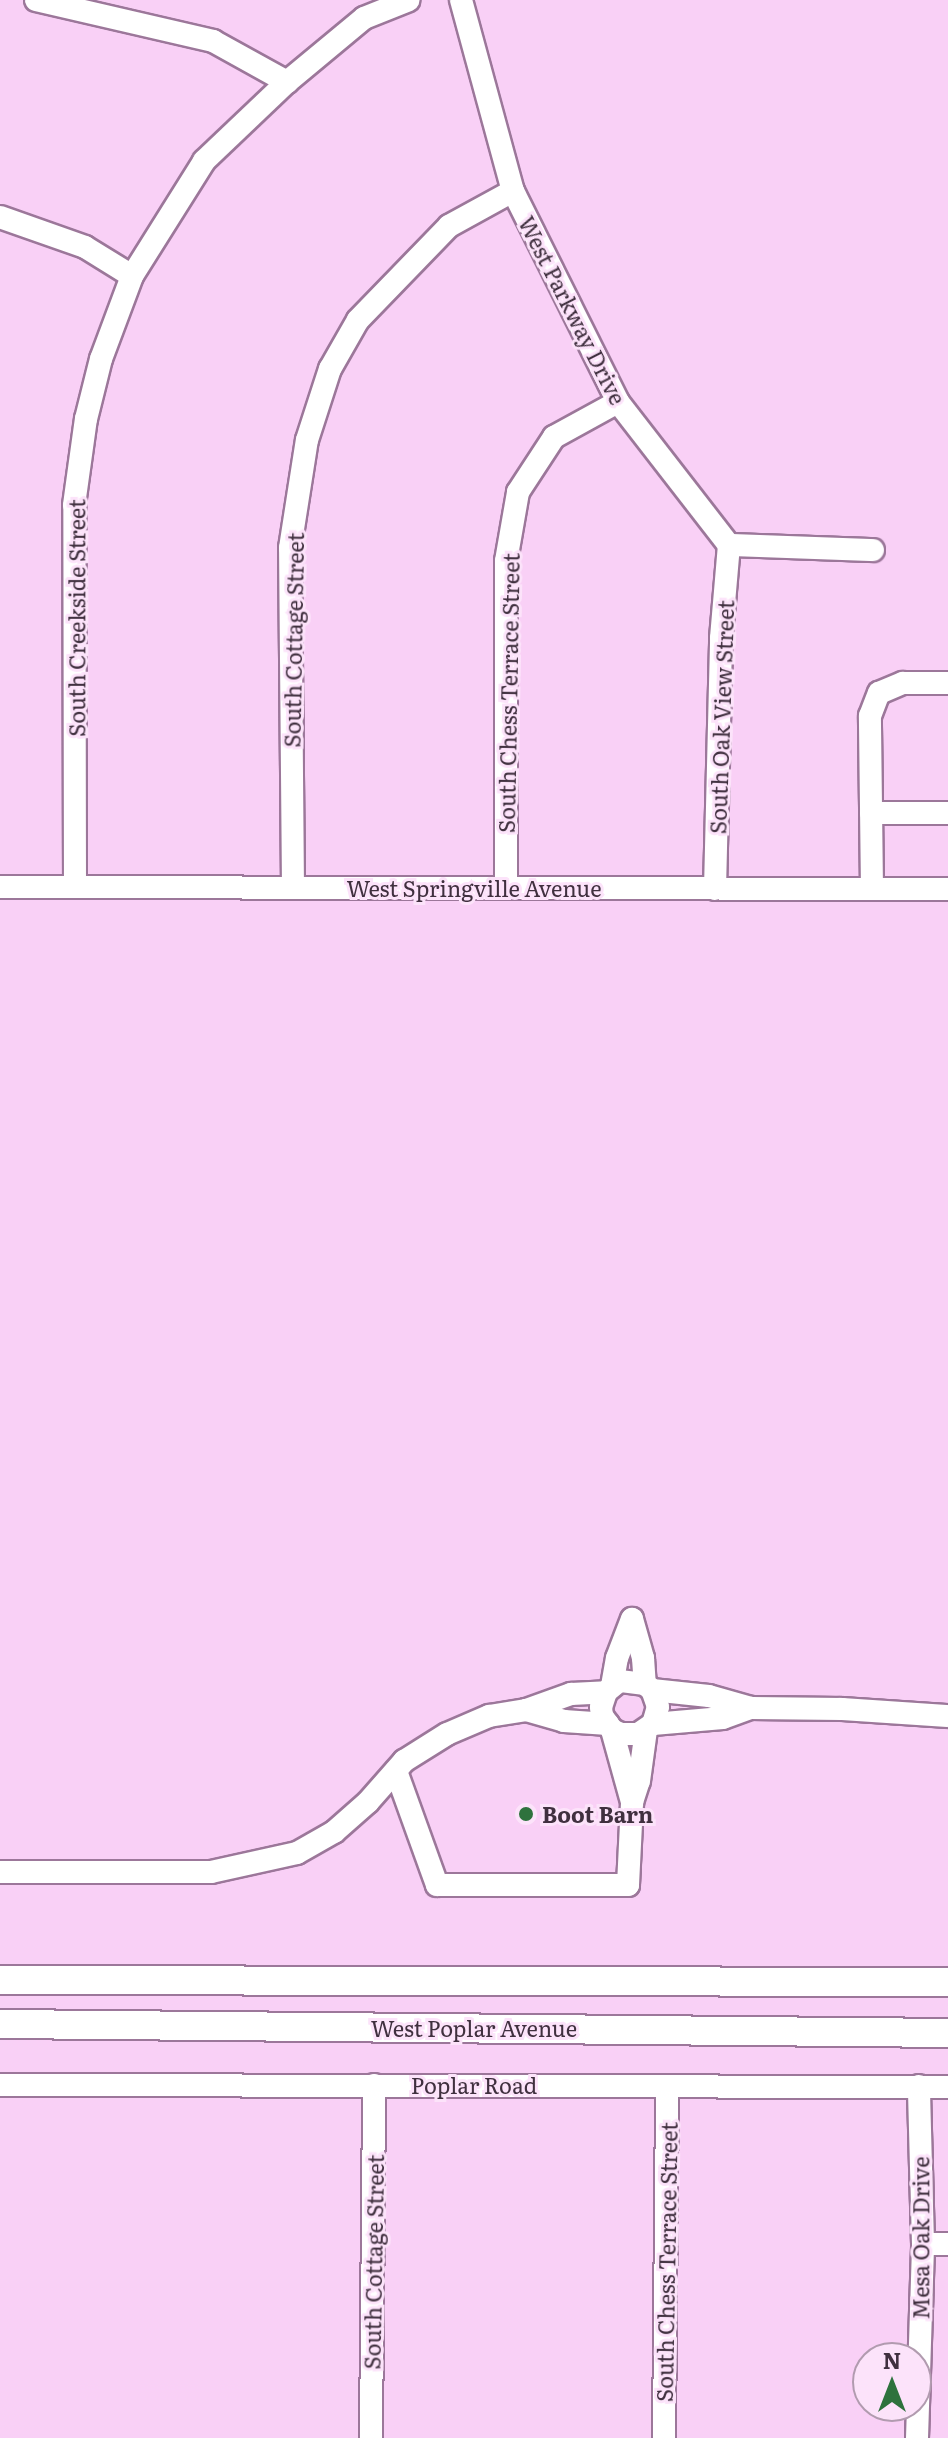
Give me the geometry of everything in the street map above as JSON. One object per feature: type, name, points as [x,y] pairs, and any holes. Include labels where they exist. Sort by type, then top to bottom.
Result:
[{"type":"main road","points":[[0,1980],[948,1982]]},
{"type":"main road","name":"West Poplar Avenue","points":[[0,2024],[948,2033]]},
{"type":"street","points":[[36,0],[213,41],[287,82]]},
{"type":"street","name":"South Creekside Street","points":[[75,887],[74,505],[86,419],[101,359],[132,276],[204,161],[287,82],[364,18],[409,0]]},
{"type":"street","name":"West Parkway Drive","points":[[461,0],[513,191],[618,402],[729,545]]},
{"type":"street","name":"South Cottage Street","points":[[293,888],[290,548],[307,440],[330,369],[358,320],[449,226],[513,191]]},
{"type":"street","points":[[0,217],[85,247],[132,276]]},
{"type":"street","name":"South Chess Terrace Street","points":[[506,888],[506,561],[518,492],[554,437],[618,402]]},
{"type":"street","points":[[729,545],[873,550]]},
{"type":"street","name":"South Oak View Street","points":[[715,889],[721,638],[729,545]]},
{"type":"street","points":[[872,889],[870,716],[879,693],[903,683],[948,683]]},
{"type":"street","points":[[871,813],[948,813]]},
{"type":"street","name":"West Springville Avenue","points":[[0,887],[948,889]]},
{"type":"street","points":[[396,1771],[437,1885],[628,1885],[632,1802],[650,1727],[658,1707],[648,1687],[632,1619],[601,1707],[632,1802]]},
{"type":"street","points":[[0,1872],[211,1872],[297,1853],[334,1832],[404,1761],[447,1734],[489,1716],[526,1710],[571,1694],[609,1689],[627,1680],[648,1687],[709,1696],[751,1708],[842,1709],[948,1716]]},
{"type":"street","points":[[526,1710],[564,1721],[610,1727],[629,1736],[650,1727],[723,1718],[751,1708]]},
{"type":"street","name":"Poplar Road","points":[[0,2085],[948,2087]]},
{"type":"street","name":"South Cottage Street","points":[[371,2438],[374,2085]]},
{"type":"street","name":"South Chess Terrace Street","points":[[664,2438],[667,2086]]},
{"type":"street","name":"Mesa Oak Drive","points":[[917,2438],[923,2244],[919,2086]]},
{"type":"street","points":[[923,2244],[948,2244]]},
{"type":"place","name":"Boot Barn","points":[[526,1814]]}]
